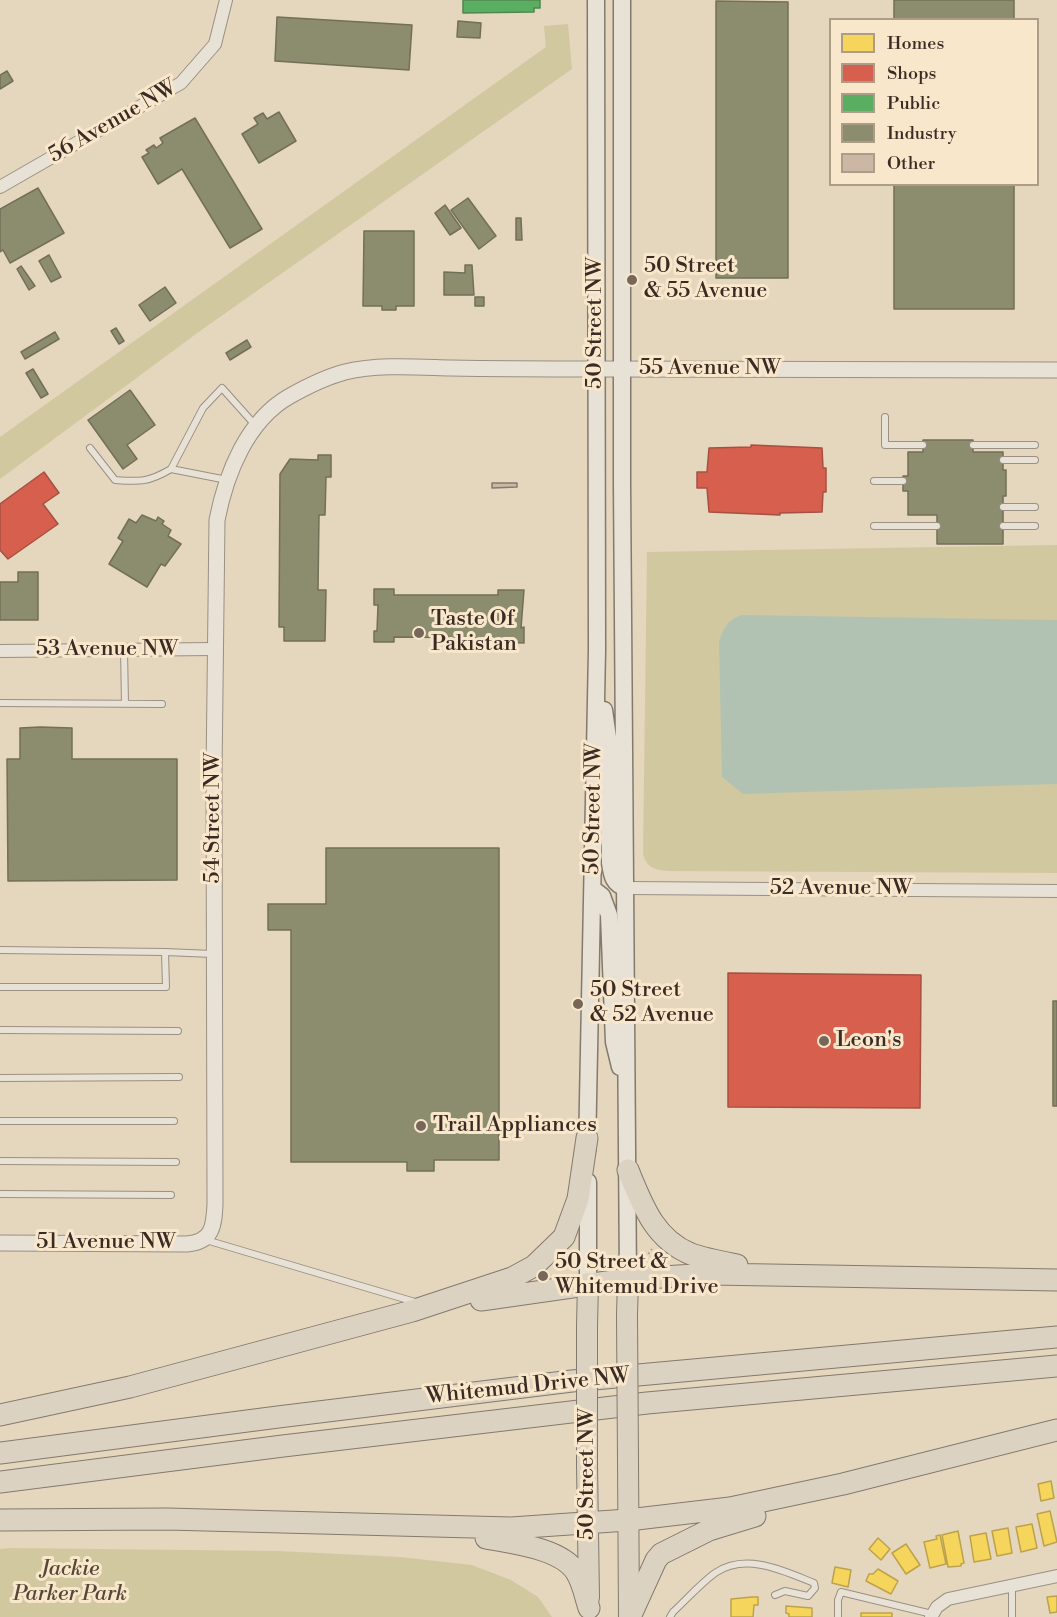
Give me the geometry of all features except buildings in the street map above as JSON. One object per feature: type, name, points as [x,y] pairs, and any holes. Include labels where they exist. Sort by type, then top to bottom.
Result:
[{"type":"highway","points":[[0,1415],[130,1387],[420,1308],[512,1278],[534,1266],[564,1237],[578,1199],[587,1138]]},
{"type":"highway","points":[[628,1170],[655,1228],[672,1244],[691,1254],[775,1274]]},
{"type":"highway","points":[[420,1308],[628,1278],[712,1274],[1057,1280]]},
{"type":"highway","name":"Whitemud Drive NW","points":[[0,1454],[290,1415],[572,1381],[1057,1337]]},
{"type":"highway","name":"Whitemud Drive NW","points":[[0,1482],[295,1444],[636,1404],[1057,1366]]},
{"type":"highway","points":[[0,1520],[167,1519],[511,1528],[628,1520],[730,1508],[843,1484],[1057,1430]]},
{"type":"highway","points":[[629,1617],[656,1560],[668,1550],[709,1530],[770,1511],[843,1484]]},
{"type":"highway","points":[[417,1527],[512,1542],[556,1556],[576,1572],[589,1613]]},
{"type":"main road","name":"50 Street NW","points":[[589,1613],[587,1138],[597,650],[596,0]]},
{"type":"main road","name":"50 Street NW","points":[[622,0],[629,1617]]},
{"type":"main road","points":[[597,650],[608,738],[610,863],[612,878],[618,885],[626,888]]},
{"type":"main road","points":[[593,889],[602,896],[609,915],[614,1042],[627,1097]]},
{"type":"street","name":"56 Avenue NW","points":[[0,186],[181,83],[215,44],[226,0]]},
{"type":"street","name":"55 Avenue NW","points":[[267,413],[288,397],[343,372],[378,367],[1057,370]]},
{"type":"street","name":"54 Street NW","points":[[206,1237],[214,1224],[215,1204],[213,954],[217,520],[227,480],[256,427],[267,413]]},
{"type":"street","name":"53 Avenue NW","points":[[0,651],[215,649]]},
{"type":"street","name":"52 Avenue NW","points":[[626,888],[1057,891]]},
{"type":"street","name":"51 Avenue NW","points":[[0,1243],[187,1244],[206,1237]]},
{"type":"street","points":[[931,1616],[937,1607],[948,1599],[1057,1576]]},
{"type":"lane","points":[[90,448],[115,480],[139,482],[153,480],[171,469],[203,408],[222,388],[256,427]]},
{"type":"lane","points":[[885,417],[885,445],[923,445]]},
{"type":"lane","points":[[974,445],[1035,445]]},
{"type":"lane","points":[[1003,460],[1035,460]]},
{"type":"lane","points":[[171,469],[227,480]]},
{"type":"lane","points":[[874,481],[903,481]]},
{"type":"lane","points":[[1003,507],[1035,507]]},
{"type":"lane","points":[[874,526],[937,526]]},
{"type":"lane","points":[[1003,526],[1035,526]]},
{"type":"lane","points":[[124,650],[125,704]]},
{"type":"lane","points":[[0,703],[162,704]]},
{"type":"lane","points":[[0,951],[213,954]]},
{"type":"lane","points":[[0,987],[166,987],[165,952]]},
{"type":"lane","points":[[0,1030],[178,1030]]},
{"type":"lane","points":[[0,1078],[179,1077]]},
{"type":"lane","points":[[0,1121],[174,1121]]},
{"type":"lane","points":[[0,1161],[176,1162]]},
{"type":"lane","points":[[0,1194],[171,1195]]},
{"type":"lane","points":[[206,1237],[420,1308]]},
{"type":"lane","points":[[670,1617],[716,1572],[735,1566],[756,1563],[814,1583],[815,1588],[808,1596],[785,1592],[775,1595]]},
{"type":"lane","points":[[1012,1585],[1012,1617]]},
{"type":"lane","points":[[838,1617],[838,1600],[841,1592],[931,1616]]},
{"type":"path","points":[[642,1262],[652,1248]]},
{"type":"green space","points":[[568,24],[572,69],[200,331],[0,479],[0,437],[546,47],[544,26]]},
{"type":"green space","points":[[1057,545],[1057,873],[669,871],[656,869],[649,865],[643,854],[647,552]]},
{"type":"green space","name":"Jackie Parker Park","points":[[0,1549],[278,1551],[400,1557],[472,1565],[511,1580],[538,1597],[552,1617],[0,1617]]},
{"type":"shaded area","points":[[742,615],[1057,620],[1057,784],[743,794],[722,777],[719,642],[727,625]]},
{"type":"place","name":"50 Street & 55 Avenue","points":[[632,280]]},
{"type":"place","name":"Taste Of Pakistan","points":[[419,633]]},
{"type":"place","name":"50 Street & 52 Avenue","points":[[578,1004]]},
{"type":"place","name":"Leon's","points":[[824,1041]]},
{"type":"place","name":"Trail Appliances","points":[[421,1126]]},
{"type":"place","name":"50 Street & Whitemud Drive","points":[[543,1276]]}]
